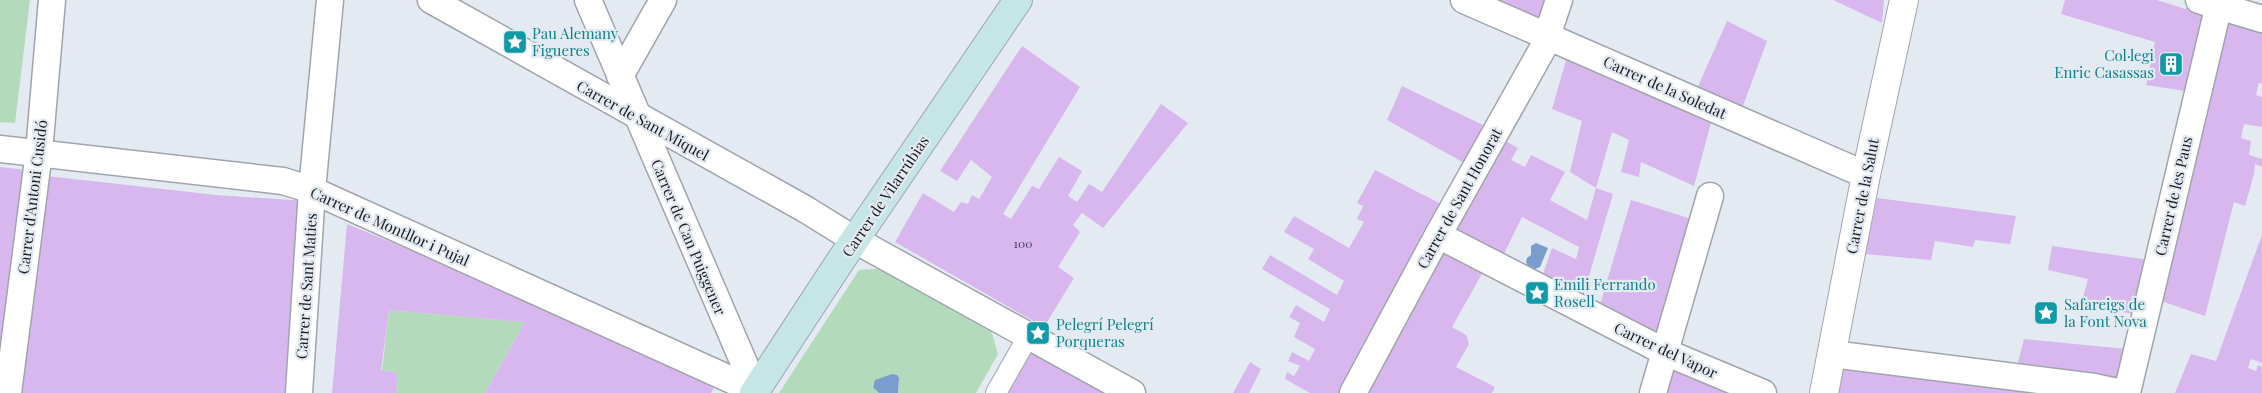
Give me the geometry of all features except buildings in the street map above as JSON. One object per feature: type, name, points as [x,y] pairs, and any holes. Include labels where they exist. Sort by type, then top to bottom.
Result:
[{"type":"main road","name":"Carrer de Vilarrúbias","points":[[755,392],[855,240],[1018,0]]},
{"type":"street","name":"Carrer d'Antoni Cusidó","points":[[8,393],[39,152],[52,0]]},
{"type":"street","name":"Carrer de Sant Maties","points":[[299,393],[312,190],[330,0]]},
{"type":"street","name":"Carrer de Sant Miquel","points":[[432,0],[637,117],[806,209],[855,240],[1132,393]]},
{"type":"street","name":"Carrer de Can Puiggener","points":[[588,0],[755,392]]},
{"type":"street","points":[[620,76],[663,0]]},
{"type":"street","name":"Carrer de la Soledat","points":[[1464,0],[1866,176]]},
{"type":"street","name":"Carrer de Sant Honorat","points":[[1353,393],[1438,235],[1543,48],[1559,0]]},
{"type":"street","name":"Carrer de la Salut","points":[[1824,393],[1866,176],[1904,0]]},
{"type":"street","points":[[2212,2],[2262,19]]},
{"type":"street","name":"Carrer de les Paus","points":[[2127,393],[2212,2]]},
{"type":"street","name":"Carrer de Montllor i Pujal","points":[[0,149],[283,181],[312,190],[755,392]]},
{"type":"street","points":[[1653,393],[1710,196]]},
{"type":"street","name":"Carrer del Vapor","points":[[1438,235],[1665,352],[1763,393]]},
{"type":"street","points":[[996,393],[1029,336]]},
{"type":"street","points":[[1832,354],[2094,387],[2122,393]]},
{"type":"green space","points":[[0,0],[30,0],[15,123],[0,122]]},
{"type":"green space","points":[[887,268],[990,326],[998,354],[976,393],[898,393],[899,378],[872,385],[879,393],[779,393],[859,270]]},
{"type":"green space","points":[[389,310],[525,322],[485,393],[396,393],[398,373],[382,370]]},
{"type":"water","points":[[1536,243],[1548,248],[1540,267],[1532,270],[1526,262],[1527,258],[1531,255],[1531,246]]},
{"type":"water","points":[[892,374],[897,375],[899,378],[898,393],[879,393],[873,387],[875,380]]},
{"type":"place","name":"Pau Alemany Figueres","points":[[515,42]]},
{"type":"place","name":"Col·legi Enric Casassas","points":[[2171,64]]},
{"type":"place","name":"Emili Ferrando Rosell","points":[[1537,293]]},
{"type":"place","name":"Safareigs de la Font Nova","points":[[2046,313]]},
{"type":"place","name":"Pelegrí Pelegrí Porqueras","points":[[1038,333]]}]
